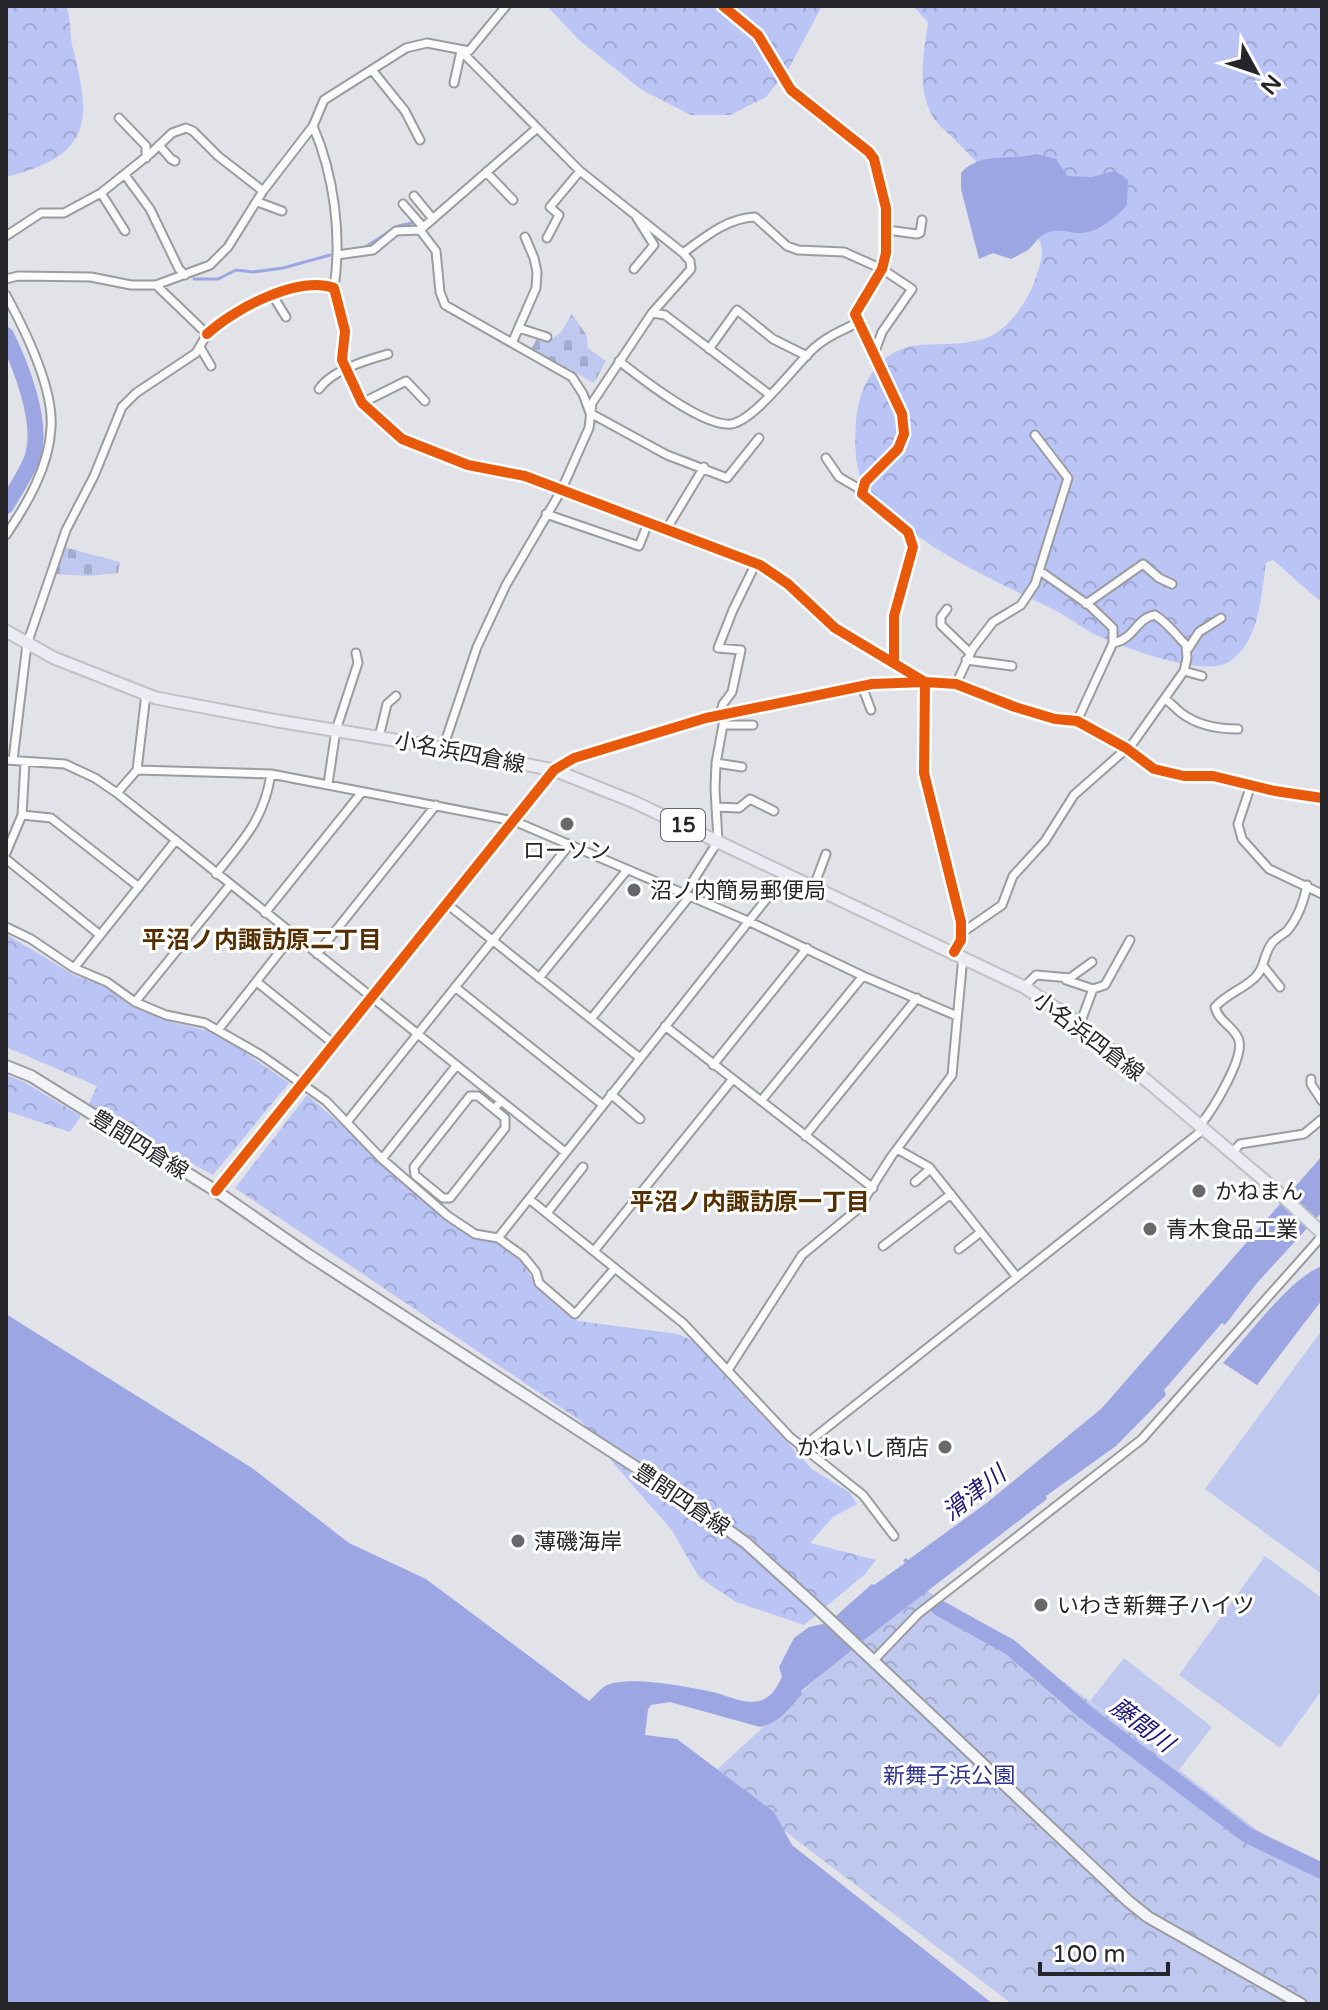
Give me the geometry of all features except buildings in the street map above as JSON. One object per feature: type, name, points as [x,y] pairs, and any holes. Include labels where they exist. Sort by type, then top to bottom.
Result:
[{"type":"main road","name":"小名浜四倉線","points":[[6,631],[96,676],[146,694],[189,705],[554,770],[634,802],[1024,987],[1080,1024],[1281,1195],[1320,1233]]},
{"type":"main road","points":[[216,1191],[554,770]]},
{"type":"main road","name":"豊間四倉線","points":[[6,1066],[31,1076],[216,1191],[307,1254],[682,1497],[746,1543],[1128,1901],[1148,1917],[1301,2004]]},
{"type":"street","points":[[6,279],[18,276],[91,277],[131,285],[156,285],[210,265],[228,247],[263,191],[313,126],[324,100],[406,48],[427,43],[469,51],[506,6]]},
{"type":"street","points":[[723,6],[758,35],[791,90],[869,152],[879,174],[886,208],[886,253],[882,269],[860,301],[855,314],[902,414],[904,434],[898,449],[865,482],[862,494],[908,532],[913,547],[894,616],[894,663]]},
{"type":"street","points":[[454,83],[461,51]]},
{"type":"street","points":[[443,748],[483,633],[561,491],[589,428],[592,403],[652,313],[691,269],[690,261],[683,253],[580,171],[461,51]]},
{"type":"street","points":[[372,70],[405,111],[420,140]]},
{"type":"street","points":[[119,118],[146,146],[146,158]]},
{"type":"street","points":[[313,126],[334,203],[338,238],[334,288],[345,331],[342,360],[362,403],[402,439],[417,446],[468,465],[525,476],[756,563],[788,584],[835,628],[925,682]]},
{"type":"street","points":[[6,236],[41,213],[64,213],[101,193],[172,133],[186,128],[263,191]]},
{"type":"street","points":[[337,255],[373,250],[396,231],[422,229],[536,129]]},
{"type":"street","points":[[159,145],[175,161]]},
{"type":"street","points":[[547,238],[559,215],[550,207],[580,171]]},
{"type":"street","points":[[486,172],[513,200]]},
{"type":"street","points":[[125,175],[150,209],[179,269],[185,275]]},
{"type":"street","points":[[101,193],[125,231]]},
{"type":"street","points":[[414,196],[433,219]]},
{"type":"street","points":[[258,202],[282,211]]},
{"type":"street","points":[[403,204],[436,251],[440,292],[445,305],[572,377],[590,413],[667,455],[727,478],[759,438]]},
{"type":"street","points":[[634,269],[654,245],[637,216]]},
{"type":"street","points":[[683,253],[728,223],[755,217],[787,246],[798,250],[844,252],[882,269],[912,289],[882,332],[874,354]]},
{"type":"street","points":[[887,230],[917,234],[920,233],[922,220]]},
{"type":"street","points":[[512,343],[523,314],[533,299],[537,272],[525,237]]},
{"type":"street","points":[[334,288],[319,283],[256,300],[224,319],[207,334],[196,353],[136,393],[122,407],[94,476],[66,530],[27,644],[9,760],[65,764],[117,793],[565,1152]]},
{"type":"street","points":[[156,285],[207,334]]},
{"type":"street","points":[[6,295],[37,365],[50,408],[52,428],[36,484],[6,535]]},
{"type":"street","points":[[273,296],[286,317]]},
{"type":"street","points":[[709,349],[737,310],[773,339],[807,356]]},
{"type":"street","points":[[652,313],[665,315],[770,395]]},
{"type":"street","points":[[619,361],[696,414],[728,424],[759,407],[825,339],[859,322]]},
{"type":"street","points":[[519,328],[547,337]]},
{"type":"street","points":[[200,347],[211,366]]},
{"type":"street","points":[[319,389],[336,373],[388,354]]},
{"type":"street","points":[[362,403],[406,381],[425,401]]},
{"type":"street","points":[[956,684],[968,656],[993,622],[1025,600],[1040,571],[1068,478],[1035,435]]},
{"type":"street","points":[[826,458],[839,477],[863,491]]},
{"type":"street","points":[[666,530],[704,467]]},
{"type":"street","points":[[546,514],[639,546],[648,523]]},
{"type":"street","points":[[591,1019],[686,896],[718,841],[716,763],[725,725],[723,704],[732,692],[741,650],[718,648],[756,563]]},
{"type":"street","points":[[1086,604],[1143,564],[1159,578],[1172,584]]},
{"type":"street","points":[[1040,571],[1113,628],[1113,643],[1077,721]]},
{"type":"street","points":[[947,609],[941,617],[941,625],[968,656],[1012,666]]},
{"type":"street","points":[[1113,643],[1125,641],[1146,616],[1155,615],[1172,626],[1188,649]]},
{"type":"street","points":[[963,932],[1002,905],[1013,876],[1045,841],[1074,795],[1133,743],[1184,671],[1188,649],[1199,632],[1221,618]]},
{"type":"street","points":[[328,784],[336,730],[356,668],[356,653]]},
{"type":"street","points":[[1184,671],[1202,676]]},
{"type":"street","points":[[728,1370],[802,1255],[858,1209],[897,1149],[952,1075],[958,954],[963,932],[924,773],[925,682]]},
{"type":"street","points":[[554,770],[574,758],[723,715],[862,686],[925,682],[956,684],[1055,719],[1077,721],[1126,748],[1154,769],[1184,776],[1213,776],[1322,798]]},
{"type":"street","points":[[862,686],[871,710]]},
{"type":"street","points":[[117,793],[137,770],[146,694]]},
{"type":"street","points":[[379,737],[387,704],[396,696]]},
{"type":"street","points":[[1165,699],[1197,722],[1221,729],[1238,729]]},
{"type":"street","points":[[725,725],[753,725]]},
{"type":"street","points":[[25,762],[22,815],[6,856],[100,935]]},
{"type":"street","points":[[716,763],[742,767]]},
{"type":"street","points":[[137,770],[271,774],[514,821],[748,921],[863,976],[957,1016]]},
{"type":"street","points":[[216,874],[247,836],[266,802],[271,774]]},
{"type":"street","points":[[1251,785],[1238,824],[1239,834],[1269,869],[1322,894]]},
{"type":"street","points":[[265,913],[362,792]]},
{"type":"street","points":[[716,807],[739,808],[750,799],[774,811]]},
{"type":"street","points":[[317,954],[436,805]]},
{"type":"street","points":[[22,815],[51,818],[139,887]]},
{"type":"street","points":[[74,968],[176,840]]},
{"type":"street","points":[[347,1122],[570,844]]},
{"type":"street","points":[[814,886],[826,854]]},
{"type":"street","points":[[539,978],[627,870]]},
{"type":"street","points":[[498,1238],[787,873]]},
{"type":"street","points":[[135,1002],[230,885]]},
{"type":"street","points":[[1280,987],[1264,967],[1264,960],[1272,943],[1289,929],[1303,902],[1307,885]]},
{"type":"street","points":[[447,904],[640,1058]]},
{"type":"street","points":[[6,927],[31,939],[74,968],[107,982],[135,1002],[166,1015],[205,1023],[261,1055],[326,1101],[382,1159],[448,1216],[475,1234],[498,1238],[523,1256],[536,1272],[539,1283],[575,1314],[615,1268]]},
{"type":"street","points":[[218,1030],[293,935]]},
{"type":"street","points":[[1024,987],[1036,975],[1063,979],[1093,989],[1105,985],[1130,940]]},
{"type":"street","points":[[713,1065],[807,948]]},
{"type":"street","points":[[1063,979],[1080,972],[1092,962]]},
{"type":"street","points":[[801,1448],[1202,1127],[1218,1100],[1240,1046],[1238,1037],[1215,1007],[1253,980],[1264,967]]},
{"type":"street","points":[[761,1101],[863,976]]},
{"type":"street","points":[[257,982],[334,1044]]},
{"type":"street","points":[[455,987],[603,1105]]},
{"type":"street","points":[[1080,1024],[1093,989]]},
{"type":"street","points":[[805,1136],[917,998]]},
{"type":"street","points":[[665,1026],[873,1188]]},
{"type":"street","points":[[382,1159],[456,1066]]},
{"type":"street","points":[[1311,1079],[1322,1101]]},
{"type":"street","points":[[594,1251],[732,1080]]},
{"type":"street","points":[[611,1094],[640,1119]]},
{"type":"street","points":[[470,1096],[478,1096],[494,1109],[505,1118],[505,1128],[450,1198],[443,1198],[415,1175],[414,1167],[470,1096]]},
{"type":"street","points":[[494,1109],[501,1101]]},
{"type":"street","points":[[1232,1153],[1240,1144],[1304,1134],[1322,1119]]},
{"type":"street","points":[[897,1149],[930,1169],[1016,1276]]},
{"type":"street","points":[[547,1213],[583,1167]]},
{"type":"street","points":[[915,1182],[930,1169]]},
{"type":"street","points":[[883,1246],[951,1194]]},
{"type":"street","points":[[529,1199],[683,1323],[801,1448],[863,1495],[894,1536]]},
{"type":"street","points":[[959,1249],[981,1232]]},
{"type":"street","points":[[873,1661],[918,1614],[1142,1439],[1320,1233]]},
{"type":"green space","points":[[6,6],[66,6],[83,98],[78,134],[69,147],[34,169],[6,177]]},
{"type":"green space","points":[[547,6],[822,6],[789,68],[766,97],[730,115],[691,115],[642,90],[579,40]]},
{"type":"green space","points":[[913,6],[1322,6],[1322,603],[1273,560],[1266,563],[1253,630],[1247,643],[1229,662],[1217,666],[1183,664],[1096,635],[1060,613],[960,563],[922,539],[880,506],[862,481],[856,459],[856,421],[861,394],[874,371],[882,361],[905,348],[974,341],[998,332],[1010,321],[1033,286],[1042,255],[1039,239],[1031,224],[991,176],[933,117],[924,95],[923,83],[928,22]]},
{"type":"green space","points":[[572,314],[587,336],[588,348],[606,361],[594,383],[531,349],[538,337],[549,341],[561,332]]},
{"type":"green space","points":[[64,547],[120,562],[118,573],[88,576],[55,574]]},
{"type":"green space","points":[[6,934],[74,975],[104,986],[131,1006],[167,1021],[217,1033],[289,1083],[213,1175],[88,1106],[97,1086],[6,1047]]},
{"type":"green space","points":[[6,1075],[24,1082],[81,1116],[70,1132],[6,1111]]},
{"type":"green space","points":[[307,1095],[474,1239],[496,1243],[522,1262],[537,1287],[578,1321],[678,1334],[693,1341],[812,1469],[849,1492],[857,1504],[833,1517],[810,1543],[876,1560],[865,1574],[804,1625],[736,1602],[699,1577],[671,1529],[581,1421],[235,1188]]},
{"type":"green space","points":[[1322,1330],[1322,1574],[1205,1489]]},
{"type":"green space","points":[[1265,1556],[1322,1598],[1322,1690],[1280,1748],[1179,1675]]},
{"type":"green space","name":"新舞子浜公園","points":[[918,1586],[1000,1633],[1269,1839],[1322,1872],[1322,2004],[1012,2004],[711,1775]]},
{"type":"green space","points":[[1124,1658],[1212,1727],[1179,1770],[1090,1701]]},
{"type":"shaded area","points":[[1036,154],[1056,159],[1067,176],[1092,177],[1115,171],[1128,180],[1127,205],[1092,231],[1051,232],[1011,259],[993,253],[979,259],[961,189],[961,173],[986,159]]},
{"type":"shaded area","points":[[1322,1156],[1322,1212],[1257,1283],[1225,1325],[1222,1323],[1164,1390],[1166,1395],[1116,1446],[1046,1496],[1047,1499],[864,1640],[801,1691],[802,1694],[784,1714],[773,1722],[760,1727],[670,1702],[651,1705],[648,1709],[645,1735],[677,1739],[774,1812],[792,1845],[993,2004],[6,2004],[6,1314],[252,1468],[349,1543],[426,1579],[589,1701],[607,1685],[630,1681],[675,1685],[756,1702],[769,1696],[782,1677],[779,1667],[794,1638],[809,1627],[828,1623],[872,1584],[905,1563],[903,1560],[908,1560],[988,1502],[1102,1408]]},
{"type":"shaded area","points":[[1322,1266],[1322,1300],[1257,1385],[1223,1363],[1283,1295]]},
{"type":"waterway","points":[[364,248],[398,226],[412,223]]},
{"type":"waterway","points":[[194,279],[218,279],[236,270],[253,272],[283,268],[330,255]]},
{"type":"waterway","points":[[6,335],[29,394],[35,427],[33,456],[6,506]]},
{"type":"waterway","name":"藤間川","points":[[939,1608],[1010,1647],[1085,1712],[1247,1835],[1322,1871]]},
{"type":"cycle path","points":[[723,6],[758,35],[791,90],[874,159],[886,208],[886,253],[882,269],[855,314],[902,414],[904,434],[898,449],[865,482],[862,494],[908,532],[913,547],[894,616],[894,663]]},
{"type":"cycle path","points":[[207,334],[233,314],[285,290],[319,285],[334,288],[345,331],[342,360],[362,403],[402,439],[468,465],[525,476],[760,565],[788,584],[835,628],[925,682],[924,773],[961,922],[961,940],[954,952]]},
{"type":"cycle path","points":[[216,1191],[554,770],[574,758],[706,718],[872,684],[925,682],[956,684],[1015,707],[1055,719],[1077,721],[1126,748],[1154,769],[1184,776],[1213,776],[1275,791],[1322,798]]},
{"type":"place","name":"ローソン","points":[[567,824]]},
{"type":"place","name":"沼ノ内簡易郵便局","points":[[634,890]]},
{"type":"place","name":"かねまん","points":[[1199,1191]]},
{"type":"place","name":"青木食品工業","points":[[1150,1229]]},
{"type":"place","name":"かねいし商店","points":[[945,1447]]},
{"type":"place","name":"薄磯海岸","points":[[518,1541]]},
{"type":"place","name":"いわき新舞子ハイツ","points":[[1041,1605]]},
{"type":"district","name":"平沼ノ内諏訪原二丁目","points":[[262,940]]},
{"type":"district","name":"平沼ノ内諏訪原一丁目","points":[[750,1202]]},
{"type":"water label","name":"滑津川","points":[[974,1493]]}]
